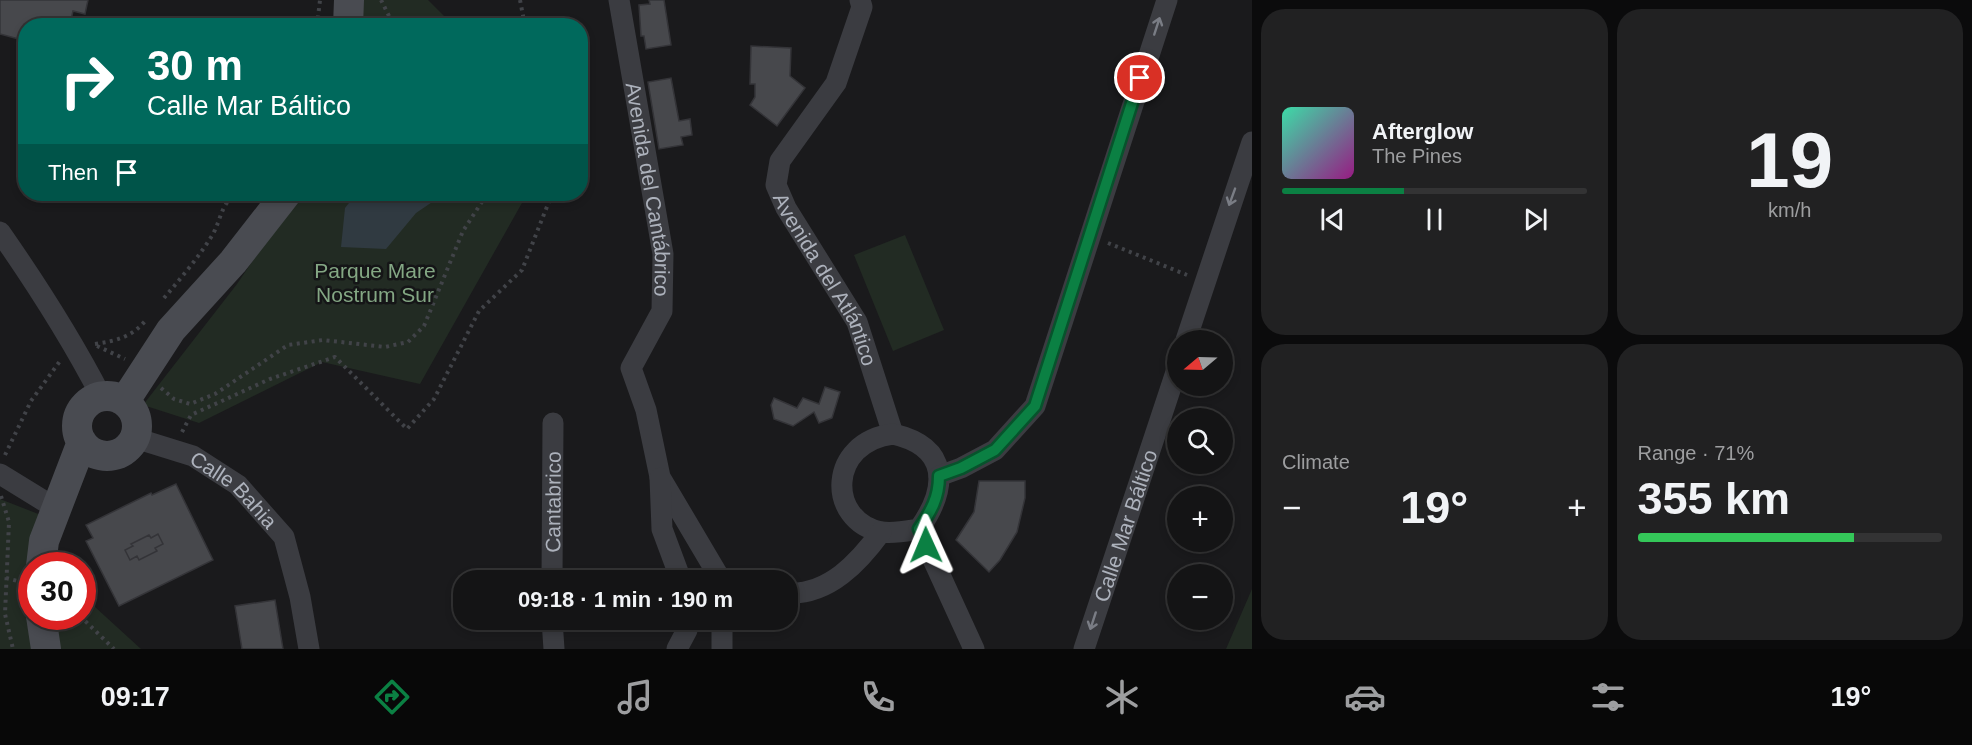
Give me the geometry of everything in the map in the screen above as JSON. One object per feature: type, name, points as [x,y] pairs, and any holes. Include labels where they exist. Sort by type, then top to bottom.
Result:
[{"type":"street","points":[[348,18],[349,0]]},
{"type":"street","name":"Avenida del Cantábrico","points":[[619,0],[663,254],[662,311],[631,368],[646,410],[660,477],[662,529],[677,570]]},
{"type":"street","name":"Avenida del Atlántico","points":[[860,0],[862,7],[836,83],[780,161],[776,185],[786,207],[857,322],[893,434]]},
{"type":"street","points":[[939,476],[961,468],[995,450],[1035,406],[1167,0]]},
{"type":"street","points":[[1189,330],[1252,142]]},
{"type":"street","points":[[0,232],[85,347],[110,398],[128,404],[137,420],[135,438],[123,452],[105,457],[88,449],[82,442],[77,424],[84,406],[110,398],[128,396],[171,330],[234,262],[281,201]]},
{"type":"street","name":"Calle Mar Báltico","points":[[1084,649],[1168,396]]},
{"type":"street","name":"Cantabrico","points":[[552,570],[553,423]]},
{"type":"street","points":[[893,434],[909,438],[923,447],[934,460],[939,476],[939,493],[933,508],[919,529],[881,532],[866,526],[845,502],[842,486],[844,470],[850,455],[862,443],[876,436],[893,434]]},
{"type":"street","name":"Calle Bahia","points":[[135,438],[193,456],[238,485],[284,537],[300,597],[309,649]]},
{"type":"street","points":[[43,552],[44,541],[82,442]]},
{"type":"street","name":"Avenida del Cantábrico","points":[[660,477],[717,570]]},
{"type":"street","points":[[1,481],[57,509]]},
{"type":"street","points":[[919,529],[975,649]]},
{"type":"street","points":[[798,593],[824,586],[838,577],[859,561],[881,532]]},
{"type":"street","points":[[43,630],[46,649]]},
{"type":"street","points":[[553,630],[554,649]]},
{"type":"street","points":[[677,649],[687,630]]},
{"type":"street","points":[[722,630],[722,649]]},
{"type":"path","points":[[318,18],[320,0]]},
{"type":"path","points":[[381,0],[390,18]]},
{"type":"path","points":[[520,0],[523,18]]},
{"type":"path","points":[[158,306],[194,262],[213,232],[227,201]]},
{"type":"path","points":[[85,347],[121,355],[174,399],[190,404],[215,394],[288,345],[323,340],[385,347],[408,342],[424,326],[463,231],[482,201]]},
{"type":"path","points":[[173,449],[191,416],[270,379],[335,357],[407,429],[434,399],[479,311],[522,270],[549,201]]},
{"type":"path","points":[[1090,236],[1194,278]]},
{"type":"path","points":[[13,649],[4,614],[9,522],[1,481],[6,448],[32,401],[62,358],[85,347],[116,341],[137,332],[151,314]]},
{"type":"path","points":[[6,578],[18,580]]},
{"type":"path","points":[[94,630],[114,649]]},
{"type":"green space","points":[[362,0],[428,0],[446,18],[361,18]]},
{"type":"green space","name":"Parque Mare Nostrum Sur","points":[[293,201],[523,201],[420,384],[322,362],[199,423],[143,405],[237,284]]},
{"type":"green space","points":[[905,235],[944,330],[893,351],[854,255]]},
{"type":"green space","points":[[0,499],[46,517],[36,552],[18,552],[18,630],[35,630],[40,649],[0,649]]},
{"type":"green space","points":[[1252,589],[1252,649],[1226,649]]},
{"type":"green space","points":[[96,608],[141,649],[55,649],[55,630],[96,630]]},
{"type":"shaded area","points":[[350,201],[434,201],[416,213],[386,249],[341,247],[345,208]]},
{"type":"building","points":[[0,0],[88,0],[85,14],[73,11],[71,18],[18,18],[18,39],[0,34]]},
{"type":"building","points":[[649,0],[664,0],[671,45],[646,49],[644,36],[641,36],[639,5],[650,4]]},
{"type":"building","points":[[751,46],[791,48],[790,76],[805,88],[777,126],[750,105],[755,97],[755,84],[750,84]]},
{"type":"building","points":[[671,78],[679,121],[690,119],[692,135],[681,137],[683,145],[659,149],[648,82]]},
{"type":"building","points":[[825,387],[840,392],[832,418],[819,423],[814,412],[793,426],[774,419],[771,405],[774,398],[797,408],[803,398],[819,404]]},
{"type":"building","points":[[979,481],[1025,481],[1025,498],[1017,532],[1000,560],[989,572],[956,540],[974,512]]},
{"type":"building","points":[[176,484],[213,560],[119,606],[96,561],[96,552],[92,552],[86,541],[93,538],[86,525],[151,493],[152,495]],"holes":[[[158,534],[163,544],[155,548],[157,551],[139,560],[137,556],[130,560],[125,550],[133,546],[131,544],[149,535],[151,538]]]},
{"type":"building","points":[[158,534],[163,544],[155,548],[157,551],[139,560],[137,556],[130,560],[125,550],[133,546],[131,544],[149,535],[151,538]]},
{"type":"building","points":[[275,600],[283,649],[242,649],[235,606]]},
{"type":"route","points":[[926,545],[919,529],[933,508],[939,493],[939,476],[961,468],[995,450],[1035,406],[1140,78]]}]
